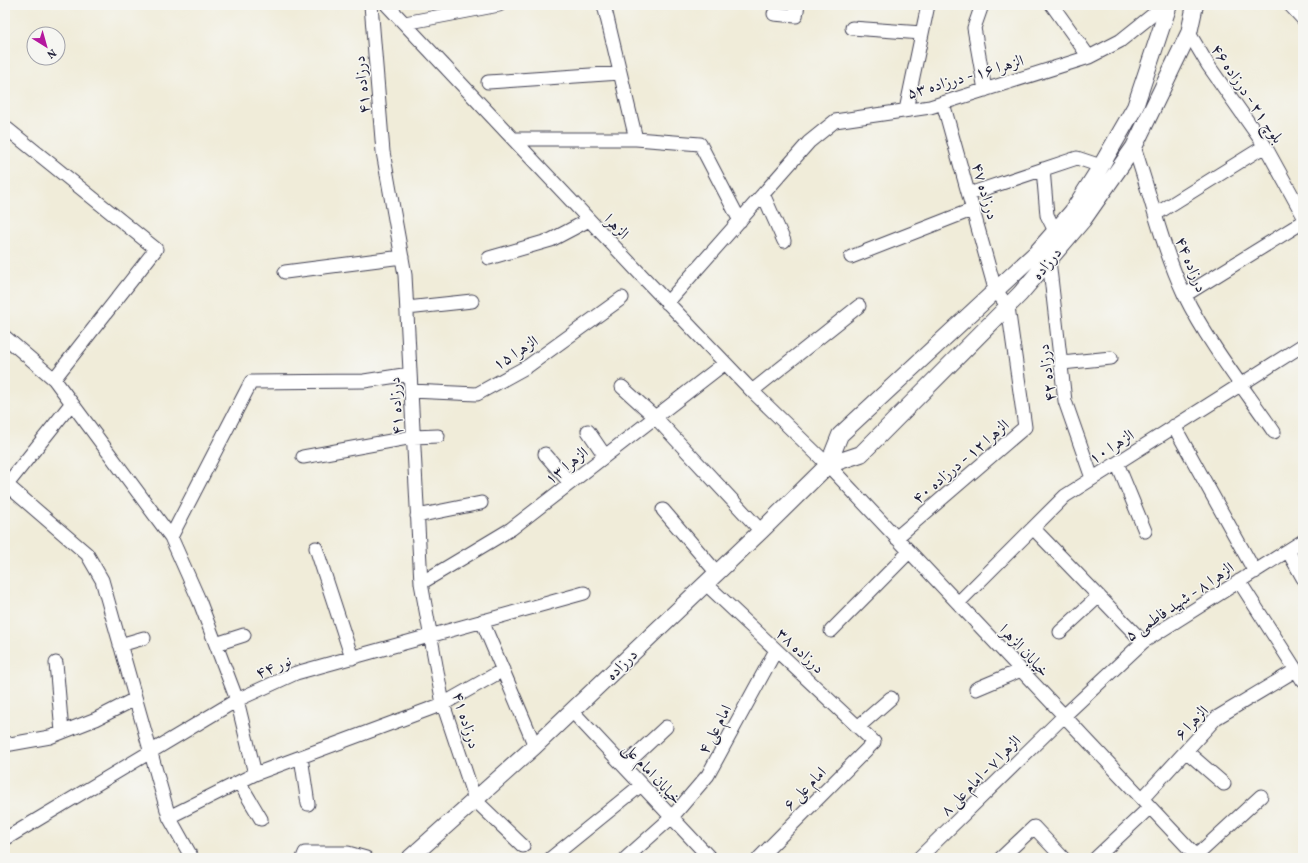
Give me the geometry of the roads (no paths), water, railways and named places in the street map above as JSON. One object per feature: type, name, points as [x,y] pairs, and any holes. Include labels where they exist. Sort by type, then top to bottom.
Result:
[{"type":"main road","name":"درزاده","points":[[410,858],[572,711],[761,531],[828,464],[840,435],[995,289],[1037,252],[1072,212],[1101,166],[1135,107],[1169,5]]},
{"type":"main road","name":"درزاده","points":[[828,464],[861,454],[1008,307],[1083,220],[1134,147],[1188,33],[1196,5]]},
{"type":"street","name":"درزاده ۴۱","points":[[371,5],[383,152],[405,275],[421,583],[443,704],[475,800]]},
{"type":"street","name":"الزهرا","points":[[387,5],[667,303],[752,391],[828,464]]},
{"type":"street","points":[[405,23],[499,5]]},
{"type":"street","points":[[604,5],[636,139]]},
{"type":"street","points":[[774,14],[796,16],[798,5]]},
{"type":"street","points":[[906,110],[928,5]]},
{"type":"street","points":[[982,5],[974,28],[985,90]]},
{"type":"street","points":[[1052,5],[1089,57]]},
{"type":"street","name":"الزهرا ۱۶ - درزاده ۵۳","points":[[667,303],[809,142],[835,121],[943,103],[1089,57],[1120,41],[1166,5]]},
{"type":"street","points":[[1291,5],[1303,19]]},
{"type":"street","points":[[852,28],[922,33]]},
{"type":"street","name":"بلوچ ۲۱ - درزاده ۴۶","points":[[1188,33],[1208,65],[1265,146],[1303,215]]},
{"type":"street","points":[[488,82],[620,73]]},
{"type":"street","name":"درزاده ۴۷","points":[[943,103],[974,208],[995,289]]},
{"type":"street","points":[[5,126],[156,249],[54,379]]},
{"type":"street","points":[[513,139],[636,139],[700,144],[740,221]]},
{"type":"street","points":[[1156,214],[1265,146]]},
{"type":"street","name":"درزاده ۴۴","points":[[1134,147],[1169,258],[1185,295],[1218,352],[1274,432]]},
{"type":"street","points":[[969,194],[1077,158],[1101,166]]},
{"type":"street","points":[[1043,169],[1047,215],[1055,231]]},
{"type":"street","points":[[763,194],[784,241]]},
{"type":"street","points":[[851,257],[974,208]]},
{"type":"street","points":[[488,258],[551,240],[589,220]]},
{"type":"street","points":[[1185,295],[1303,222]]},
{"type":"street","points":[[285,272],[402,256]]},
{"type":"street","name":"درزاده ۴۲","points":[[1049,260],[1062,363],[1065,401],[1092,478]]},
{"type":"street","points":[[995,289],[1008,307]]},
{"type":"street","name":"الزهرا ۱۵","points":[[411,391],[477,394],[528,366],[622,298]]},
{"type":"street","points":[[406,308],[472,301]]},
{"type":"street","points":[[752,391],[859,306]]},
{"type":"street","name":"الزهرا ۱۲ - درزاده ۴۰","points":[[896,538],[1025,428],[1008,307]]},
{"type":"street","points":[[5,337],[54,379],[71,404],[171,537],[216,644],[237,700],[255,774]]},
{"type":"street","name":"الزهرا ۱۰","points":[[958,603],[1065,496],[1303,345]]},
{"type":"street","points":[[1062,363],[1111,358]]},
{"type":"street","name":"الزهرا ۱۳","points":[[421,583],[511,529],[725,363]]},
{"type":"street","points":[[171,537],[251,382],[364,381],[410,374]]},
{"type":"street","points":[[622,386],[655,417],[761,531]]},
{"type":"street","points":[[71,404],[6,486],[87,554],[102,580],[169,817],[192,858]]},
{"type":"street","points":[[1174,426],[1255,572]]},
{"type":"street","points":[[588,431],[605,456]]},
{"type":"street","points":[[303,457],[413,437],[438,436]]},
{"type":"street","points":[[545,454],[570,483]]},
{"type":"street","points":[[1117,463],[1144,531]]},
{"type":"street","name":"خیابان الزهرا","points":[[828,464],[1197,857]]},
{"type":"street","points":[[417,516],[481,503]]},
{"type":"street","name":"درزاده ۳۸","points":[[663,510],[711,578],[776,650],[874,742]]},
{"type":"street","points":[[1033,528],[1143,642]]},
{"type":"street","name":"الزهرا ۸ - شهید فاطمی ۵","points":[[1064,716],[1143,642],[1303,541]]},
{"type":"street","points":[[316,548],[352,658]]},
{"type":"street","points":[[1288,551],[1303,578]]},
{"type":"street","points":[[831,631],[909,552]]},
{"type":"street","points":[[1239,582],[1303,681]]},
{"type":"street","name":"نور ۴۴","points":[[5,840],[237,700],[296,673],[584,593]]},
{"type":"street","points":[[1060,632],[1099,596]]},
{"type":"street","points":[[482,621],[534,746]]},
{"type":"street","points":[[216,644],[244,635]]},
{"type":"street","points":[[120,645],[144,638]]},
{"type":"street","name":"امام علی ۴","points":[[626,858],[672,817],[708,775],[776,650]]},
{"type":"street","points":[[56,663],[62,732]]},
{"type":"street","points":[[169,817],[255,774],[443,704],[503,670]]},
{"type":"street","points":[[976,689],[1021,670]]},
{"type":"street","name":"الزهرا ۶","points":[[1096,858],[1146,803],[1186,751],[1216,718],[1296,670]]},
{"type":"street","points":[[858,726],[891,698]]},
{"type":"street","points":[[5,745],[50,737],[96,719],[135,699]]},
{"type":"street","name":"خیابان امام علی","points":[[572,711],[710,858]]},
{"type":"street","name":"الزهرا ۷ - امام علی ۸","points":[[920,858],[1064,716]]},
{"type":"street","points":[[624,766],[666,727]]},
{"type":"street","name":"امام علی ۶","points":[[759,858],[874,742]]},
{"type":"street","points":[[1186,751],[1224,784]]},
{"type":"street","points":[[301,757],[308,804]]},
{"type":"street","points":[[239,782],[261,819]]},
{"type":"street","points":[[551,858],[641,785]]},
{"type":"street","points":[[1197,857],[1261,796]]},
{"type":"street","points":[[475,800],[523,846]]},
{"type":"street","points":[[1001,858],[1034,827],[1063,858]]},
{"type":"street","points":[[303,858],[305,853],[348,853],[366,858]]}]
